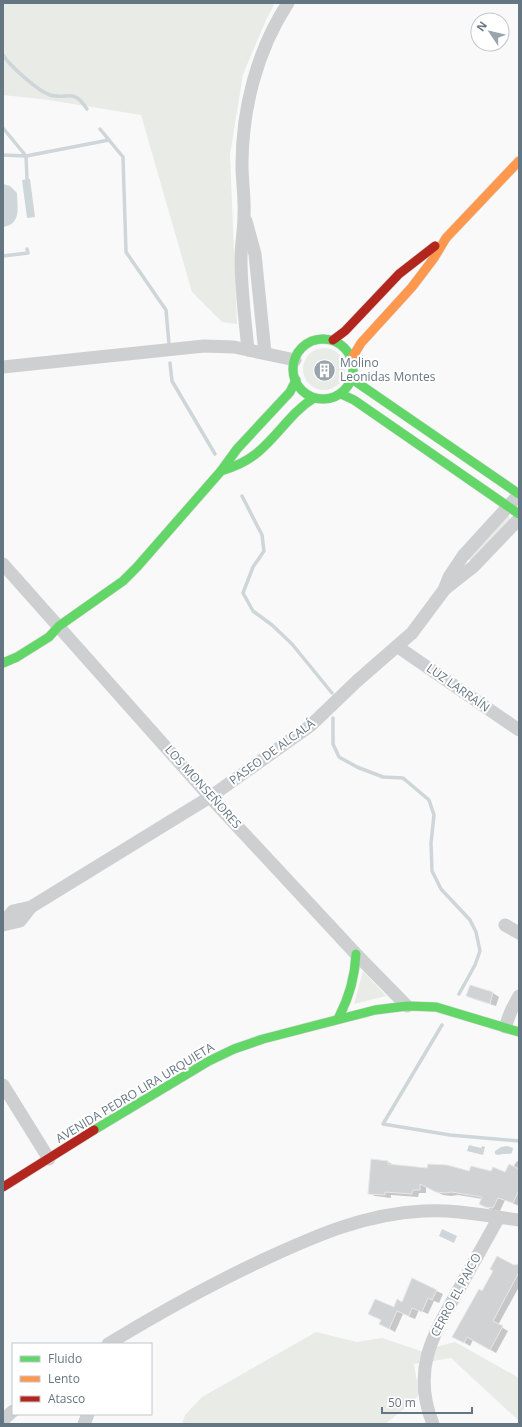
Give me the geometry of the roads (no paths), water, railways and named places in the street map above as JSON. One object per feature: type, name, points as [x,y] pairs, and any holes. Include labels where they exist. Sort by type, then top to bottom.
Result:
[{"type":"street","points":[[248,350],[241,260],[244,217],[242,166],[246,114],[264,48],[273,28],[288,3]]},
{"type":"street","points":[[352,358],[362,343],[412,287],[446,238],[519,161]]},
{"type":"street","points":[[244,217],[255,254],[265,353]]},
{"type":"street","points":[[333,340],[345,331],[400,274],[446,238]]},
{"type":"street","points":[[322,339],[333,340],[345,347],[352,358],[354,368],[352,379],[341,394],[328,399],[314,398],[303,391],[296,380],[293,370],[295,360],[300,350],[310,342],[322,339]]},
{"type":"street","points":[[3,367],[204,346],[223,346],[295,360]]},
{"type":"street","points":[[352,379],[519,494]]},
{"type":"street","points":[[3,663],[17,657],[45,640],[53,626],[99,600],[128,576],[150,553],[221,471],[237,449],[290,392],[296,380]]},
{"type":"street","points":[[341,394],[354,400],[514,510]]},
{"type":"street","points":[[221,471],[239,464],[257,453],[303,405],[314,398]]},
{"type":"street","points":[[436,456],[445,443]]},
{"type":"street","name":"PASEO DE ALCALÁ","points":[[3,924],[20,921],[31,907],[210,797],[310,726],[357,681],[412,633],[444,590],[449,577],[463,556],[514,510],[519,494]]},
{"type":"street","name":"PASEO DE ALCALÁ","points":[[444,590],[474,567],[519,519]]},
{"type":"street","name":"LOS MONSEÑORES","points":[[3,564],[53,626],[356,954],[407,1006]]},
{"type":"street","name":"LUZ LARRAÍN","points":[[398,646],[518,730]]},
{"type":"street","points":[[505,925],[519,933]]},
{"type":"street","points":[[338,1019],[352,987],[355,976],[356,954]]},
{"type":"street","points":[[505,1028],[511,1011],[519,996]]},
{"type":"street","name":"AVENIDA PEDRO LIRA URQUIETA","points":[[3,1187],[149,1096],[221,1055],[263,1039],[375,1010],[407,1006],[436,1007],[519,1032]]},
{"type":"street","points":[[3,1085],[49,1159]]},
{"type":"street","points":[[110,1343],[180,1302],[242,1270],[304,1240],[347,1224],[396,1213],[421,1211],[452,1211],[519,1220]]},
{"type":"street","name":"CERRO EL PAICO","points":[[432,1424],[424,1388],[425,1367],[430,1345],[439,1325],[499,1217]]},
{"type":"street","points":[[3,1420],[12,1412]]},
{"type":"waterway","points":[[3,55],[18,71],[45,93],[56,96],[74,96],[78,98],[87,109]]},
{"type":"waterway","points":[[3,128],[26,156],[27,179]]},
{"type":"waterway","points":[[100,129],[123,157],[126,252],[166,310],[169,344]]},
{"type":"waterway","points":[[3,155],[26,156],[109,140]]},
{"type":"waterway","points":[[3,256],[28,253],[27,249]]},
{"type":"waterway","points":[[170,363],[172,381],[215,454]]},
{"type":"waterway","points":[[242,496],[262,535],[264,551],[253,567],[243,593],[253,611],[272,625],[292,644],[332,693]]},
{"type":"waterway","points":[[333,718],[333,744],[339,757],[357,767],[383,777],[403,778],[429,800],[434,815],[431,843],[432,871],[441,889],[470,920],[476,932],[480,951],[475,965],[459,994]]},
{"type":"waterway","points":[[442,1025],[383,1124],[450,1135],[519,1141]]},
{"type":"place","name":"Molino Leonidas Montes","points":[[325,370]]}]
